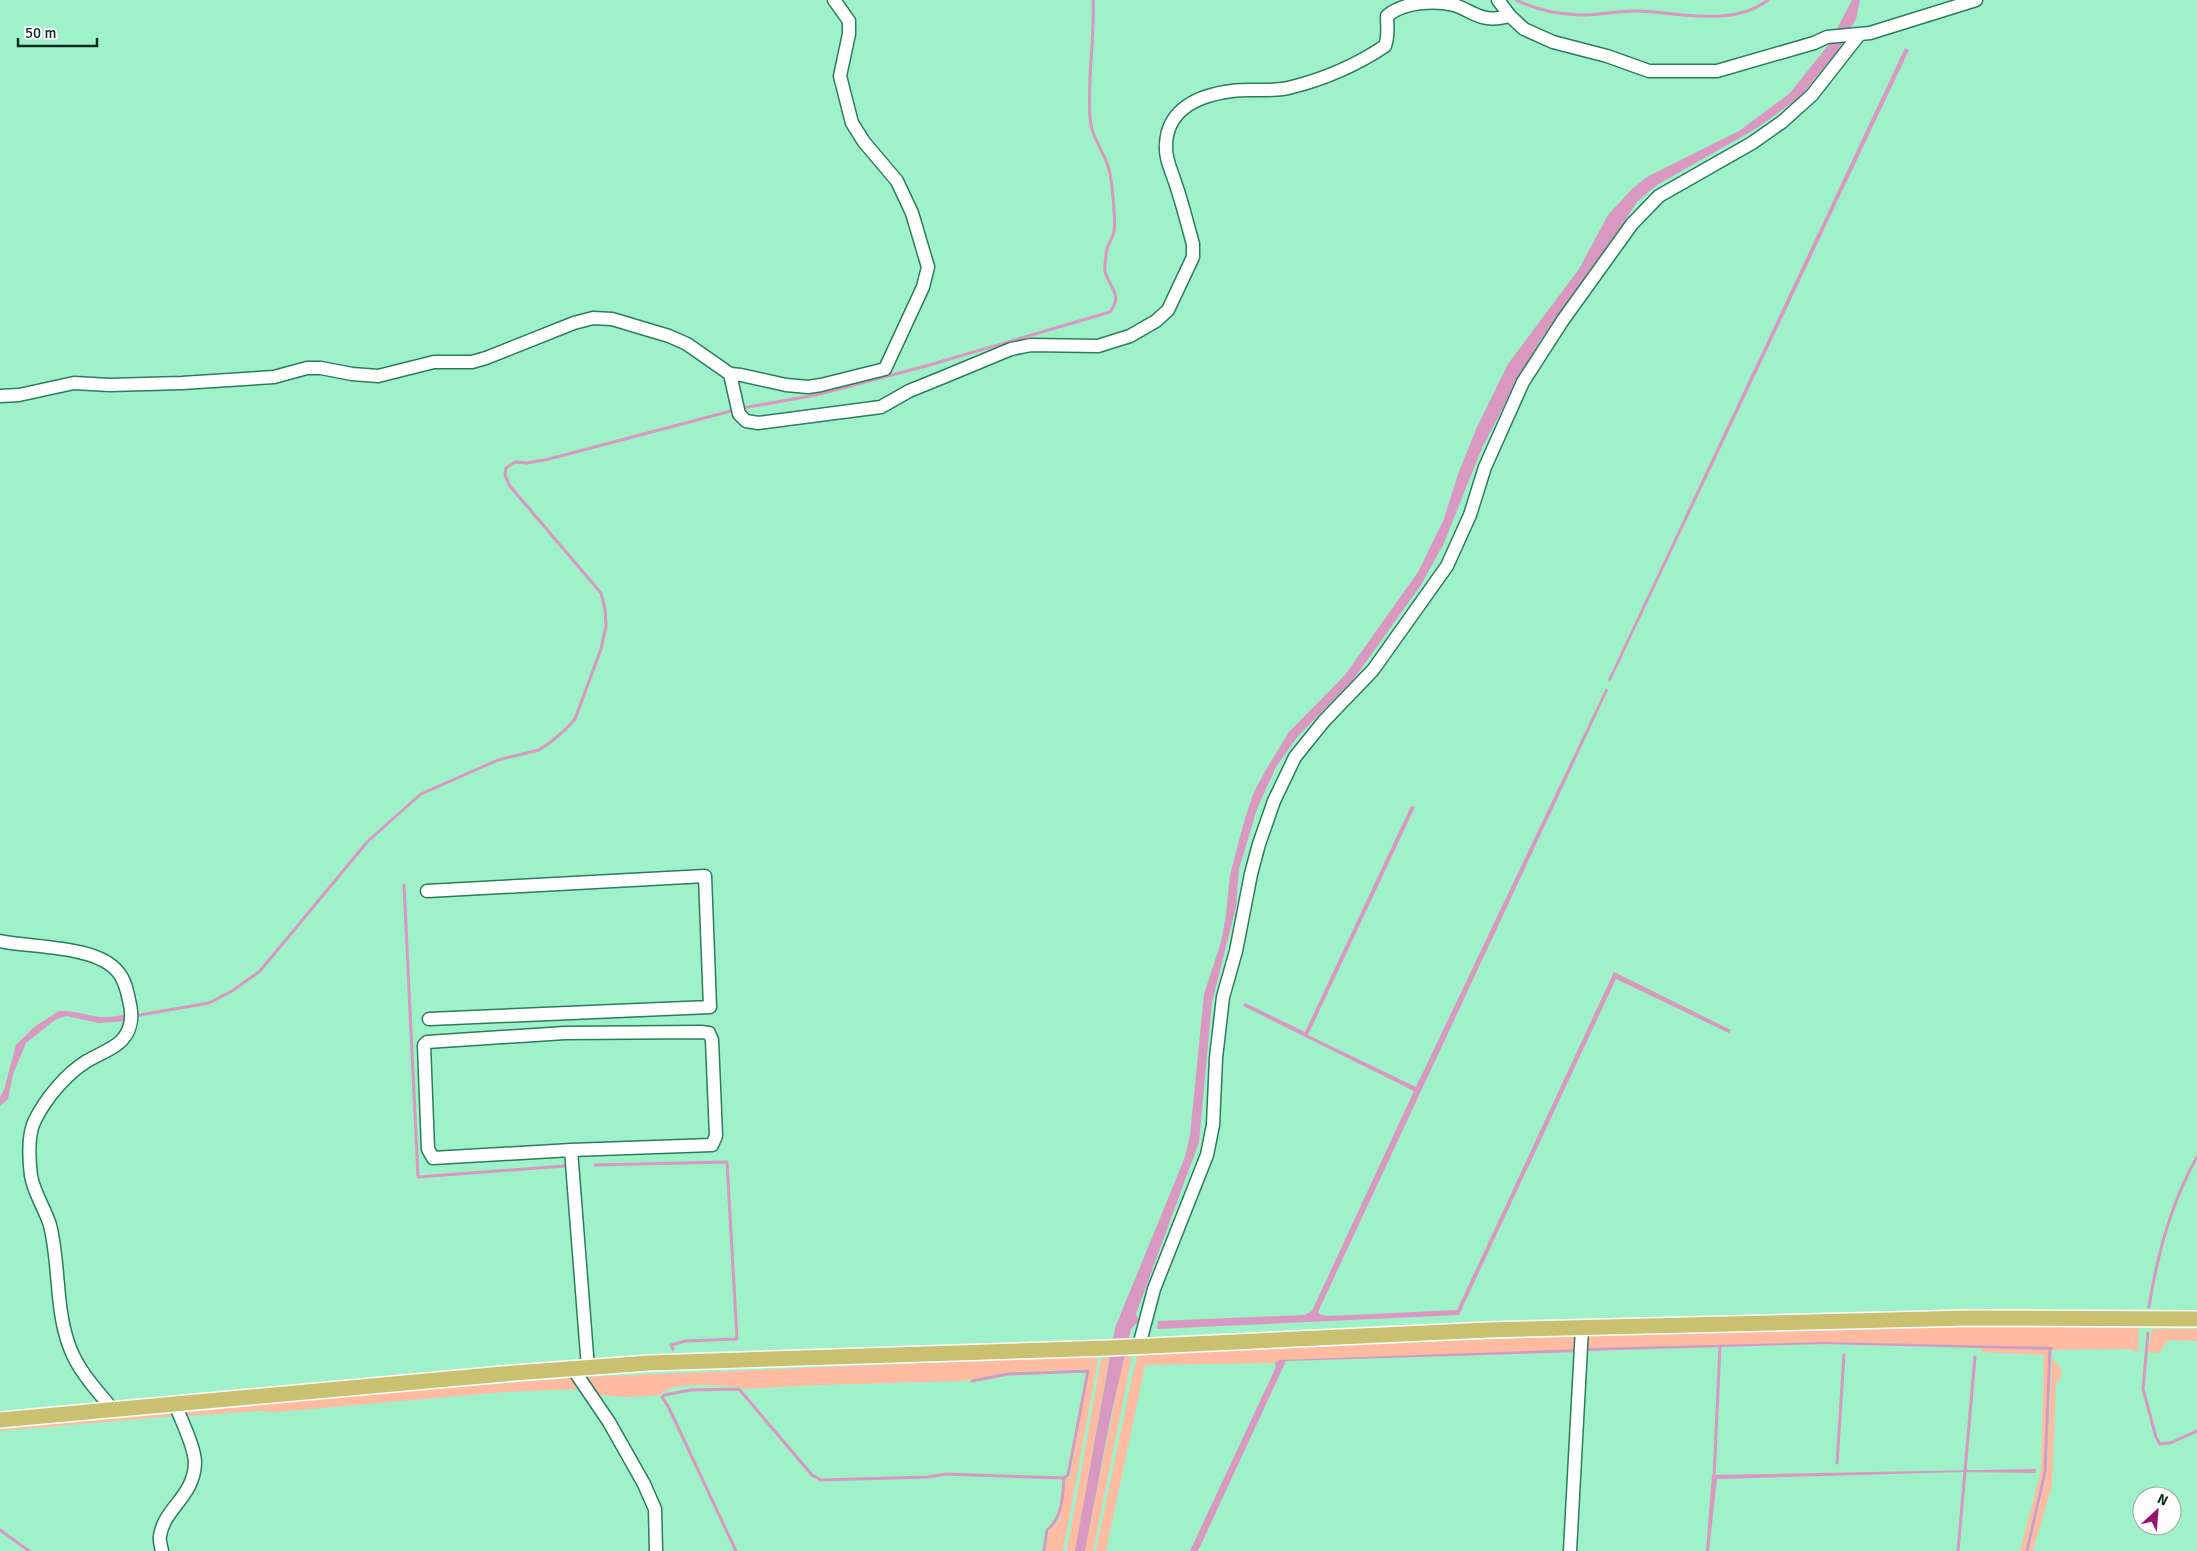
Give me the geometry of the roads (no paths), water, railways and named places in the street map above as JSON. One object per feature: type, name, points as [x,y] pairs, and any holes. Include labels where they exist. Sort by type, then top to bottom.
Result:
[{"type":"main road","points":[[0,1420],[581,1368],[658,1363],[1108,1348],[1582,1328],[1970,1318],[2197,1319]]},
{"type":"street","points":[[0,396],[19,395],[74,383],[110,385],[164,384],[274,378],[307,368],[321,368],[352,374],[378,376],[434,362],[472,362],[574,323],[593,318],[612,319],[669,336],[687,344],[730,374],[808,387],[885,369],[924,287],[928,268],[912,212],[896,181],[864,142],[852,123],[840,76],[849,34],[848,21],[834,0]]},
{"type":"street","points":[[1498,0],[1510,16],[1524,29],[1553,42],[1607,56],[1649,71],[1717,71],[1814,43],[1827,37],[1854,36],[1976,0]]},
{"type":"street","points":[[730,374],[740,414],[746,421],[758,423],[881,407],[909,391],[1011,349],[1031,344],[1098,346],[1130,336],[1156,321],[1168,310],[1193,257],[1193,244],[1167,161],[1166,145],[1174,117],[1183,107],[1199,99],[1232,91],[1268,91],[1291,88],[1326,76],[1385,46],[1389,36],[1387,16],[1394,9],[1418,4],[1437,4],[1452,5],[1485,18],[1510,16]]},
{"type":"street","points":[[1135,1346],[1154,1290],[1208,1148],[1214,1125],[1216,1058],[1223,997],[1236,952],[1251,874],[1259,844],[1287,772],[1306,741],[1373,670],[1443,573],[1470,516],[1485,467],[1523,382],[1562,320],[1632,224],[1659,196],[1768,133],[1789,117],[1829,76],[1854,36]]},
{"type":"street","points":[[427,891],[705,876],[710,1008],[429,1019]]},
{"type":"street","points":[[0,941],[71,950],[98,959],[118,971],[125,985],[132,1017],[128,1030],[120,1042],[86,1062],[69,1075],[45,1103],[34,1122],[30,1154],[31,1178],[50,1226],[69,1347],[79,1368],[113,1410]]},
{"type":"street","points":[[665,1010],[667,1032]]},
{"type":"street","points":[[563,1014],[565,1034]]},
{"type":"street","points":[[463,1018],[464,1040]]},
{"type":"street","points":[[667,1032],[701,1032],[709,1034],[712,1040],[715,1142],[712,1145],[570,1150],[433,1158],[428,1149],[424,1044],[427,1042],[565,1034],[667,1032]]},
{"type":"street","points":[[570,1150],[581,1368],[644,1484],[655,1509],[656,1551]]},
{"type":"street","points":[[1570,1551],[1582,1328]]},
{"type":"street","points":[[162,1551],[159,1536],[172,1511],[188,1491],[195,1461],[175,1404]]},
{"type":"waterway","points":[[743,408],[816,395],[926,366],[1110,312],[1116,300],[1114,290],[1105,271],[1106,251],[1114,231],[1112,186],[1106,160],[1091,126],[1089,103],[1093,0]]},
{"type":"waterway","points":[[1516,0],[1538,8],[1571,14],[1586,15],[1637,11],[1705,16],[1738,14],[1754,9],[1768,0]]},
{"type":"waterway","points":[[134,1016],[209,1003],[232,991],[260,971],[368,841],[421,794],[498,760],[539,750],[566,729],[575,719],[601,649],[606,626],[605,609],[601,593],[509,485],[505,475],[506,468],[515,462],[527,463],[549,459],[731,411]]},
{"type":"waterway","points":[[404,885],[418,1177],[565,1166]]},
{"type":"waterway","points":[[2149,1307],[2156,1268],[2172,1211],[2197,1157]]},
{"type":"waterway","points":[[595,1165],[727,1162],[737,1339],[685,1341],[671,1345],[673,1349]]},
{"type":"waterway","points":[[2148,1333],[2143,1389],[2156,1437],[2160,1444],[2170,1443],[2197,1431]]},
{"type":"waterway","points":[[1714,1478],[1720,1346]]},
{"type":"waterway","points":[[2027,1551],[2045,1472],[2049,1349]]},
{"type":"waterway","points":[[1837,1463],[1844,1355]]},
{"type":"waterway","points":[[1958,1551],[1975,1357]]},
{"type":"waterway","points":[[972,1381],[1008,1374],[1088,1371],[1068,1475],[1064,1478],[1061,1507],[1056,1520],[1047,1530],[1044,1551]]},
{"type":"waterway","points":[[736,1551],[669,1408],[662,1397],[664,1395],[691,1390],[739,1389],[812,1475],[821,1480],[928,1477],[945,1474],[1064,1478]]},
{"type":"waterway","points":[[0,1530],[29,1551]]}]
